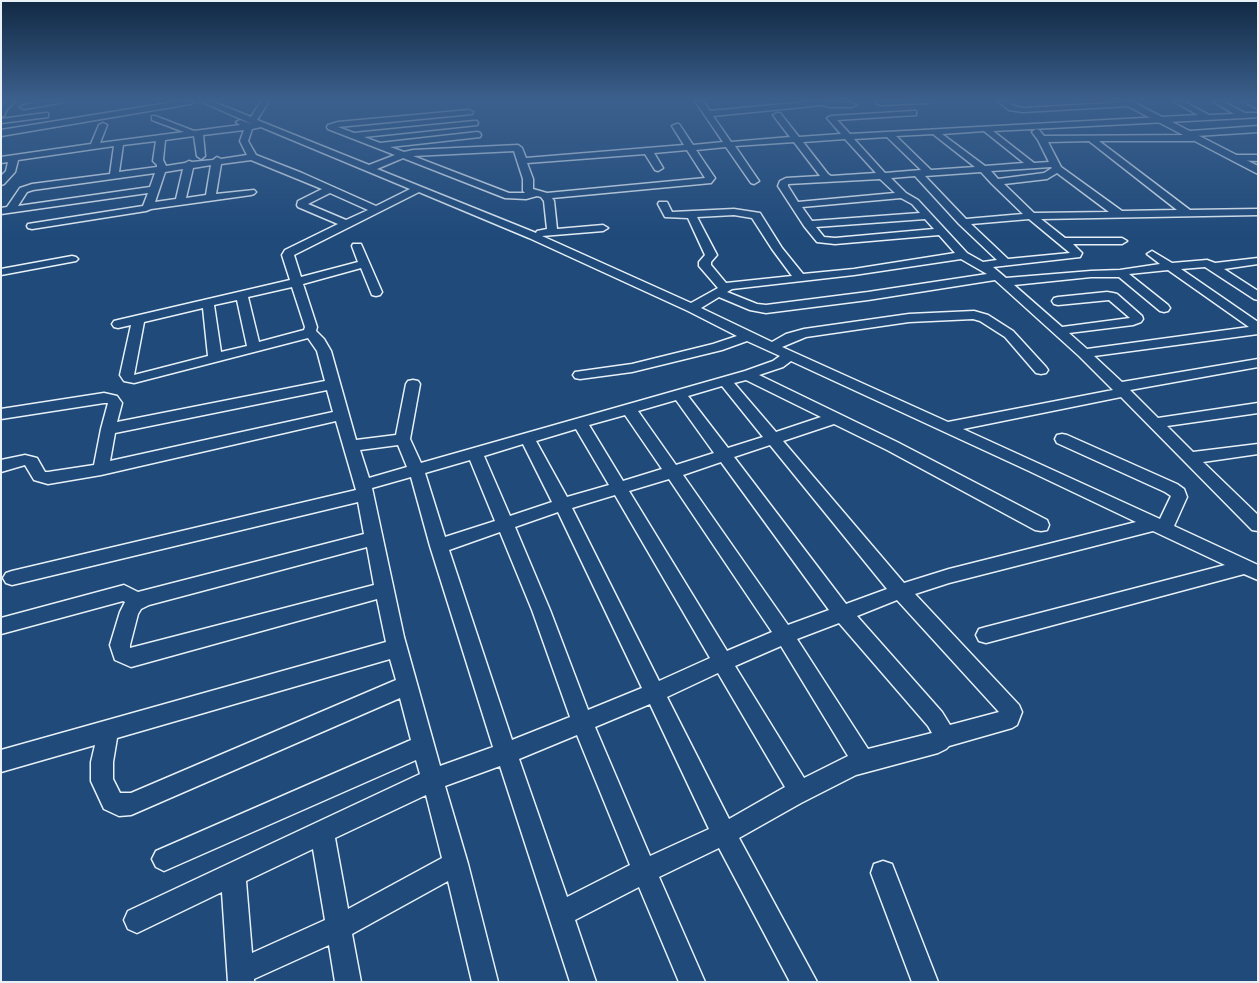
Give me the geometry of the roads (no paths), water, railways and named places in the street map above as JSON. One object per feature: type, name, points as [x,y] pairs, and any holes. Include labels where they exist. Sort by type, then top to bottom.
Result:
[{"type":"main road","points":[[1213,147],[1258,170]]},
{"type":"main road","points":[[1214,147],[1258,170]]},
{"type":"street","points":[[1,160],[94,147]]},
{"type":"street","points":[[114,176],[118,147]]},
{"type":"street","points":[[148,206],[162,169],[162,165],[158,161],[160,147]]},
{"type":"street","points":[[199,147],[201,156]]},
{"type":"street","points":[[247,147],[252,157]]},
{"type":"street","points":[[315,147],[370,168],[527,234],[692,308],[748,336],[1160,526],[1251,570]]},
{"type":"street","points":[[383,147],[508,196],[526,196],[708,181],[710,178],[690,148]]},
{"type":"street","points":[[523,161],[701,147]]},
{"type":"street","points":[[731,147],[754,181]]},
{"type":"street","points":[[802,147],[825,176],[829,178]]},
{"type":"street","points":[[856,147],[882,176],[903,195],[915,202],[940,232],[963,255],[982,265],[1000,279],[1123,390],[1154,423],[1258,525]]},
{"type":"street","points":[[902,147],[928,172]]},
{"type":"street","points":[[954,147],[982,169],[1031,216],[1076,252],[1076,255],[982,265]]},
{"type":"street","points":[[1009,147],[1033,166]]},
{"type":"street","points":[[1046,147],[1056,167],[1120,215]]},
{"type":"street","points":[[1101,147],[1187,213]]},
{"type":"street","points":[[370,168],[404,155],[478,149],[518,148],[523,161],[528,190],[541,194],[549,201],[552,232]]},
{"type":"street","points":[[648,151],[658,168]]},
{"type":"street","points":[[5,211],[26,188],[217,160],[252,157],[299,175],[375,209]]},
{"type":"street","points":[[1,182],[10,172],[14,158]]},
{"type":"street","points":[[1236,158],[1258,158]]},
{"type":"street","points":[[210,198],[217,160]]},
{"type":"street","points":[[180,202],[189,164]]},
{"type":"street","points":[[940,232],[827,242],[817,237],[782,186],[786,181],[829,178],[1033,166],[1056,167]]},
{"type":"street","points":[[996,182],[1047,176],[1056,167]]},
{"type":"street","points":[[917,173],[963,222],[1005,262]]},
{"type":"street","points":[[5,211],[155,189]]},
{"type":"street","points":[[138,320],[127,375],[129,378],[134,379],[303,335],[309,332],[311,327],[288,255],[289,252],[418,189]]},
{"type":"street","points":[[330,190],[302,203],[302,205],[346,224]]},
{"type":"street","points":[[32,226],[139,210],[148,206],[251,192]]},
{"type":"street","points":[[795,205],[903,195]]},
{"type":"street","points":[[663,204],[667,213],[669,214],[734,212],[756,215],[777,249],[800,278]]},
{"type":"street","points":[[963,222],[1031,216],[1258,212]]},
{"type":"street","points":[[691,214],[711,255],[705,262],[705,266],[722,290],[754,307],[766,309],[1000,279],[1122,273],[1127,271],[1171,267],[1203,262],[1214,267],[1258,296]]},
{"type":"street","points":[[808,224],[927,216]]},
{"type":"street","points":[[527,234],[603,228]]},
{"type":"street","points":[[1061,241],[1122,241]]},
{"type":"street","points":[[357,246],[376,292]]},
{"type":"street","points":[[1152,254],[1258,329]]},
{"type":"street","points":[[692,308],[722,290],[963,255]]},
{"type":"street","points":[[1,272],[72,259]]},
{"type":"street","points":[[1214,267],[1256,263]]},
{"type":"street","points":[[118,324],[297,282],[364,264]]},
{"type":"street","points":[[1122,273],[1164,308]]},
{"type":"street","points":[[242,295],[254,348]]},
{"type":"street","points":[[1058,301],[1107,296],[1113,297],[1136,316],[1137,319],[1133,321],[1058,331]]},
{"type":"street","points":[[208,303],[215,358]]},
{"type":"street","points":[[772,346],[804,333],[909,318],[974,315],[984,318],[1009,334],[1041,370]]},
{"type":"street","points":[[1084,354],[1258,329]]},
{"type":"street","points":[[309,332],[319,342],[324,351],[341,415],[364,489],[397,648],[456,864],[485,982]]},
{"type":"street","points":[[580,375],[632,368],[716,347],[748,336]]},
{"type":"street","points":[[12,578],[364,489],[416,469],[725,381],[778,364],[790,355]]},
{"type":"street","points":[[946,427],[1258,363]]},
{"type":"street","points":[[747,374],[836,418],[1041,525]]},
{"type":"street","points":[[560,914],[644,871],[724,834],[852,765],[938,742],[943,737],[1005,722],[1010,718],[1012,712],[901,592],[725,381]]},
{"type":"street","points":[[108,429],[334,384]]},
{"type":"street","points":[[413,384],[403,439],[416,469],[439,546],[506,753],[583,982]]},
{"type":"street","points":[[679,394],[843,614],[935,719],[943,732],[943,737]]},
{"type":"street","points":[[1,414],[104,398],[112,399],[115,403],[108,429],[101,469]]},
{"type":"street","points":[[1154,423],[1258,408]]},
{"type":"street","points":[[629,409],[785,636],[863,761]]},
{"type":"street","points":[[1,466],[25,460],[32,462],[40,476],[48,478],[101,469],[341,415]]},
{"type":"street","points":[[439,546],[561,505],[673,472],[836,418]]},
{"type":"street","points":[[580,423],[800,792]]},
{"type":"street","points":[[527,438],[544,468],[724,834],[804,982]]},
{"type":"street","points":[[350,446],[403,439]]},
{"type":"street","points":[[137,920],[432,780],[506,753],[654,694],[722,662],[785,636],[901,592],[949,576],[1160,526],[1179,496],[1178,493],[1171,488],[1062,439]]},
{"type":"street","points":[[1189,458],[1258,449]]},
{"type":"street","points":[[475,453],[540,610],[582,722],[692,982]]},
{"type":"street","points":[[374,538],[144,598],[135,604],[129,612],[120,645],[122,654],[130,658],[384,590]]},
{"type":"street","points":[[986,635],[1251,570]]},
{"type":"street","points":[[1,626],[124,593],[131,596],[135,604]]},
{"type":"street","points":[[1,760],[397,648]]},
{"type":"street","points":[[108,730],[102,762],[102,781],[112,801],[119,805],[131,804],[407,685]]},
{"type":"street","points":[[164,859],[424,746]]},
{"type":"street","points":[[322,832],[348,982]]},
{"type":"street","points":[[233,874],[241,977],[339,927],[456,864]]},
{"type":"street","points":[[883,874],[925,982]]}]
